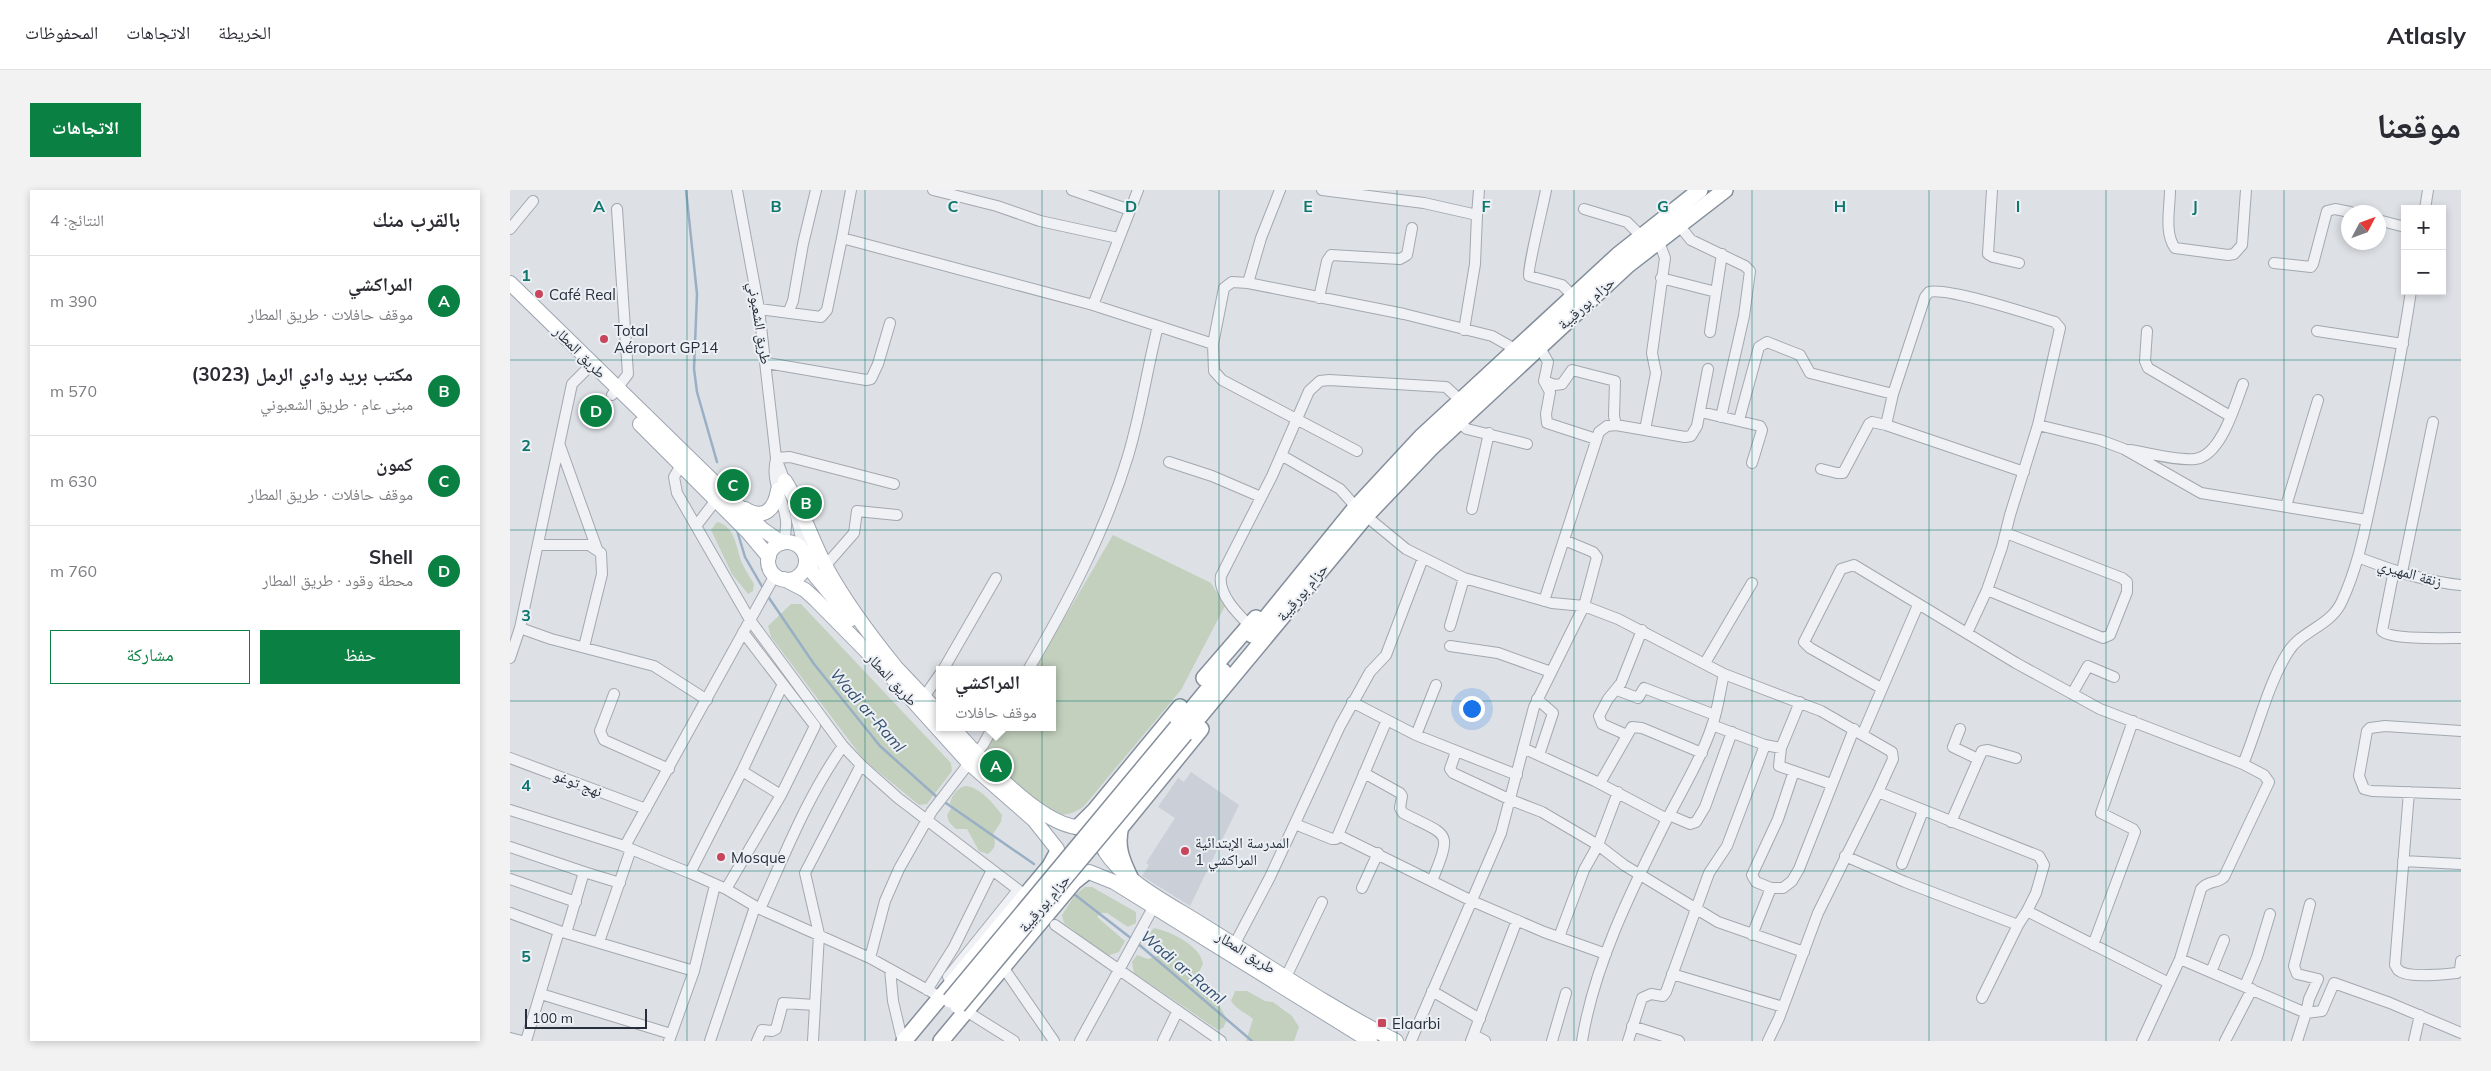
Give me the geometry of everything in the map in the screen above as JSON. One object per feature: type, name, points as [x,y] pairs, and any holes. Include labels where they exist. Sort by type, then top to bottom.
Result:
[{"type":"highway","name":"حزام بورقيبة","points":[[929,1041],[1296,589],[1361,512],[1392,467],[1460,400],[1573,296],[1641,236],[1700,190]]},
{"type":"highway","name":"حزام بورقيبة","points":[[1361,512],[1539,346],[1658,239],[1725,190]]},
{"type":"highway","points":[[1077,827],[1095,810],[1249,625],[1296,589]]},
{"type":"highway","points":[[1104,849],[1265,650],[1296,589]]},
{"type":"highway","points":[[1122,825],[1118,836],[1119,850],[1130,877]]},
{"type":"highway","points":[[904,1039],[1057,851]]},
{"type":"highway","points":[[941,1041],[958,1006],[1003,967],[1074,882],[1087,873]]},
{"type":"highway","name":"حزام بورقيبة","points":[[904,1039],[958,1006]]},
{"type":"main road","name":"طريق المطار","points":[[510,283],[769,557]]},
{"type":"main road","name":"طريق المطار","points":[[510,295],[586,370],[615,392],[762,528],[782,543]]},
{"type":"main road","points":[[737,504],[754,514],[764,514],[772,506],[781,485],[798,503],[826,565],[862,624],[894,665]]},
{"type":"main road","points":[[782,543],[797,545],[805,557],[804,570],[800,574],[780,577],[770,567],[769,557],[773,548],[782,543]]},
{"type":"main road","name":"طريق المطار","points":[[805,557],[812,573],[830,597],[936,710]]},
{"type":"main road","name":"طريق المطار","points":[[780,577],[805,590],[815,598],[936,721]]},
{"type":"main road","name":"طريق المطار","points":[[946,731],[1034,820],[1057,851]]},
{"type":"main road","name":"طريق المطار","points":[[955,731],[973,758],[1041,812],[1056,821],[1077,827]]},
{"type":"main road","points":[[1077,827],[1094,830],[1100,836],[1104,849],[1100,865],[1087,873],[1072,872],[1065,868],[1057,851],[1059,840],[1064,833],[1077,827]]},
{"type":"main road","name":"طريق المطار","points":[[1104,849],[1110,859],[1130,877],[1184,919],[1370,1041]]},
{"type":"main road","name":"طريق المطار","points":[[1087,873],[1114,882],[1154,906],[1184,919]]},
{"type":"main road","name":"طريق المطار","points":[[1232,949],[1286,977],[1396,1041]]},
{"type":"street","name":"طريق الشعبوني","points":[[737,190],[767,363],[776,458],[774,474],[798,522],[805,557]]},
{"type":"street","points":[[788,312],[793,301],[802,244],[816,190]]},
{"type":"street","points":[[759,309],[821,317],[827,310],[851,190]]},
{"type":"street","points":[[933,190],[997,206],[1040,221],[1118,238]]},
{"type":"street","points":[[1072,190],[1130,210]]},
{"type":"street","points":[[1093,305],[1138,190]]},
{"type":"street","points":[[1248,283],[1261,238],[1280,190]]},
{"type":"street","points":[[1322,190],[1424,203],[1477,215]]},
{"type":"street","points":[[1464,330],[1474,264],[1479,190]]},
{"type":"street","points":[[1546,190],[1535,247],[1527,271],[1529,276],[1562,285],[1573,296]]},
{"type":"street","points":[[1992,190],[1988,254],[2019,263]]},
{"type":"street","points":[[2170,190],[2170,239],[2175,248],[2228,255],[2234,254],[2242,245],[2246,190]]},
{"type":"street","points":[[2426,205],[2428,190]]},
{"type":"street","points":[[510,229],[532,201]]},
{"type":"street","points":[[2274,263],[2311,267],[2327,211],[2335,208],[2341,210]]},
{"type":"street","points":[[615,392],[628,374],[617,209]]},
{"type":"street","points":[[1584,209],[1627,222],[1641,236]]},
{"type":"street","points":[[2386,222],[2401,226]]},
{"type":"street","points":[[1678,224],[1691,240],[1745,266],[1750,271],[1750,279],[1721,416]]},
{"type":"street","points":[[1319,298],[1327,261],[1331,255],[1400,259],[1406,255],[1412,228]]},
{"type":"street","points":[[842,238],[1093,305],[1213,344]]},
{"type":"street","points":[[1646,430],[1656,373],[1652,353],[1665,258],[1658,239]]},
{"type":"street","points":[[1710,332],[1722,254]]},
{"type":"street","points":[[1661,278],[1716,292]]},
{"type":"street","points":[[1357,451],[1295,420],[1218,377],[1213,366],[1213,344],[1224,288],[1232,282],[1248,283],[1404,314],[1492,336],[1515,349]]},
{"type":"street","points":[[1886,425],[1893,394],[1925,297],[1929,292],[1941,292],[1991,303],[2059,324],[2059,332],[2038,425],[2006,533],[1987,590],[1967,633]]},
{"type":"street","points":[[2243,764],[2267,698],[2288,652],[2299,640],[2329,621],[2341,604],[2360,558],[2395,394],[2411,295]]},
{"type":"street","points":[[767,363],[866,380],[871,379],[875,375],[890,323]]},
{"type":"street","points":[[1030,666],[1073,592],[1118,485],[1138,418],[1158,326]]},
{"type":"street","points":[[2147,331],[2145,361],[2148,368],[2230,416]]},
{"type":"street","points":[[2317,331],[2403,344]]},
{"type":"street","points":[[1739,420],[1760,347],[1764,342],[1800,355],[1810,373],[1893,394]]},
{"type":"street","points":[[1539,346],[1548,362],[1544,381],[1550,392],[1546,414],[1547,422],[1596,438]]},
{"type":"street","points":[[1544,601],[1596,438],[1603,428],[1616,426],[1691,436],[1696,430],[1701,412],[1708,369]]},
{"type":"street","points":[[510,658],[520,628],[539,545],[572,384],[586,370]]},
{"type":"street","points":[[1544,381],[1555,385],[1562,384],[1572,370],[1615,381],[1614,416],[1616,426]]},
{"type":"street","points":[[1249,625],[1236,611],[1220,582],[1223,570],[1261,497],[1309,391],[1320,381],[1446,387],[1460,400]]},
{"type":"street","points":[[2124,450],[2194,459],[2201,457],[2208,453],[2216,444],[2243,384]]},
{"type":"street","points":[[2286,506],[2318,400]]},
{"type":"street","points":[[1701,412],[1757,424],[1761,428],[1752,463]]},
{"type":"street","points":[[1458,422],[1467,429],[1527,444]]},
{"type":"street","points":[[1821,469],[1837,473],[1843,472],[1868,424],[1872,422],[1886,425],[2024,472]]},
{"type":"street","points":[[2434,422],[2382,632],[2406,636],[2461,638]]},
{"type":"street","points":[[2038,425],[2100,440],[2124,450],[2201,493],[2367,520]]},
{"type":"street","points":[[1472,509],[1489,434]]},
{"type":"street","points":[[560,445],[603,561],[602,574],[584,647]]},
{"type":"street","points":[[1281,455],[1334,485],[1361,512],[1397,542],[1423,558],[1464,578],[1544,601],[1584,606],[1642,630],[1724,674],[1800,702],[1858,731],[1892,752],[1893,759],[1878,792],[1818,913],[1783,1007],[1768,1041]]},
{"type":"street","points":[[776,458],[790,457],[894,484]]},
{"type":"street","points":[[1169,462],[1212,476],[1261,497]]},
{"type":"street","points":[[681,465],[676,471],[674,484],[681,502],[750,620],[819,723]]},
{"type":"street","name":"طريق الشعبوني","points":[[781,485],[788,522],[782,543]]},
{"type":"street","points":[[696,526],[716,500]]},
{"type":"street","points":[[826,565],[854,533],[857,511],[898,515]]},
{"type":"street","points":[[1987,590],[2103,638],[2110,635],[2128,592],[2127,582],[2122,578],[2006,533]]},
{"type":"street","points":[[1411,1041],[1500,833],[1511,800],[1537,699],[1584,606],[1597,557],[1593,552],[1564,540]]},
{"type":"street","points":[[539,545],[589,545],[597,548]]},
{"type":"street","points":[[1232,949],[1295,824],[1352,702],[1370,672],[1386,654],[1423,558]]},
{"type":"street","name":"زنقة المهيري","points":[[2360,558],[2446,584],[2461,585]]},
{"type":"street","points":[[1881,688],[1810,648],[1804,642],[1841,569],[1849,565],[1854,565],[1918,605],[2100,709],[2243,764],[2264,775],[2269,782],[2224,877],[2221,881],[2208,882],[2201,889],[2180,960],[2142,1041]]},
{"type":"street","points":[[599,942],[620,883],[628,847],[646,809],[743,632],[780,577]]},
{"type":"street","points":[[945,666],[996,578]]},
{"type":"street","points":[[1450,626],[1464,578]]},
{"type":"street","points":[[1705,663],[1752,583]]},
{"type":"street","points":[[1794,771],[1778,819],[1752,875],[1756,882],[1771,888],[1783,888],[1796,876],[1831,784],[1881,688],[1918,605]]},
{"type":"street","points":[[510,623],[520,628],[654,666],[707,700]]},
{"type":"street","points":[[1626,735],[1599,721],[1608,698],[1617,690],[1642,630]]},
{"type":"street","points":[[743,632],[783,684],[861,765],[927,820],[1022,893],[931,992]]},
{"type":"street","points":[[1450,646],[1498,653],[1551,672]]},
{"type":"street","points":[[2072,694],[2088,666],[2114,677]]},
{"type":"street","points":[[1582,1041],[1587,1016],[1606,954],[1668,817],[1702,753],[1714,720],[1724,674]]},
{"type":"street","points":[[924,697],[936,680]]},
{"type":"street","points":[[690,873],[742,771],[783,684]]},
{"type":"street","points":[[1416,735],[1436,685]]},
{"type":"street","points":[[1617,690],[1638,698],[1644,688],[1714,720],[1732,732],[1765,745],[1782,748]]},
{"type":"street","points":[[614,694],[600,731],[604,740],[669,769]]},
{"type":"street","points":[[1537,699],[1553,713],[1539,755]]},
{"type":"street","points":[[1352,702],[1386,722],[1456,752],[1517,775]]},
{"type":"street","points":[[1800,702],[1782,748],[1779,766],[1831,784]]},
{"type":"street","points":[[2093,945],[2135,832],[2133,829],[2101,813],[2133,721]]},
{"type":"street","points":[[1295,824],[1332,840],[1338,835],[1386,722]]},
{"type":"street","points":[[726,889],[781,795],[819,723]]},
{"type":"street","points":[[1600,784],[1626,735],[1635,726],[1702,753]]},
{"type":"street","points":[[2461,731],[2375,726],[2367,731],[2359,776],[2364,789],[2372,791],[2461,794]]},
{"type":"street","points":[[1960,729],[1953,748],[1978,759]]},
{"type":"street","points":[[870,958],[889,890],[927,820],[990,731]]},
{"type":"street","points":[[1523,748],[1668,817],[1690,824],[1696,822],[1705,807],[1732,732]]},
{"type":"street","points":[[1628,1041],[1642,998],[1651,994],[1663,996],[1712,868],[1727,846],[1765,745]]},
{"type":"street","points":[[710,1041],[757,908],[833,760],[843,746]]},
{"type":"street","points":[[1951,822],[1984,749],[2016,758]]},
{"type":"street","points":[[1456,752],[1450,768],[1453,773],[1542,812],[1598,845],[1624,865],[1696,910],[1728,927],[1804,952]]},
{"type":"street","name":"نهج توغو","points":[[510,758],[646,809]]},
{"type":"street","points":[[813,1041],[820,934],[814,902],[806,877],[806,869],[861,765]]},
{"type":"street","points":[[742,771],[781,795]]},
{"type":"street","points":[[1364,774],[1400,794],[1402,796],[1400,808],[1403,813],[1436,828],[1443,835],[1445,839],[1444,851],[1432,881]]},
{"type":"street","points":[[1559,937],[1584,870],[1598,845],[1618,792]]},
{"type":"street","points":[[1878,792],[2042,858],[2044,865],[2028,911],[2018,925],[1982,998]]},
{"type":"street","points":[[2408,792],[2396,957],[2398,970],[2406,974],[2457,973],[2461,961]]},
{"type":"street","points":[[510,810],[628,847],[690,873],[726,889],[757,908],[820,934],[870,958],[931,992]]},
{"type":"street","points":[[1902,864],[1923,811]]},
{"type":"street","points":[[1338,835],[1378,853],[1472,901],[1606,954]]},
{"type":"street","points":[[510,847],[620,883]]},
{"type":"street","points":[[1362,888],[1378,853]]},
{"type":"street","points":[[1845,856],[1913,885],[2018,925]]},
{"type":"street","points":[[2403,861],[2461,864]]},
{"type":"street","points":[[904,1039],[931,992],[992,870]]},
{"type":"street","points":[[526,1041],[540,994],[576,902],[584,872]]},
{"type":"street","points":[[510,879],[576,902]]},
{"type":"street","points":[[540,994],[670,1038],[694,971],[715,885]]},
{"type":"street","points":[[1752,935],[1771,888]]},
{"type":"street","points":[[1286,977],[1322,902]]},
{"type":"street","points":[[2310,904],[2294,970],[2302,976],[2334,983],[2420,1015],[2461,1033]]},
{"type":"street","points":[[1080,1041],[1154,906]]},
{"type":"street","points":[[2028,911],[2169,983]]},
{"type":"street","points":[[510,913],[563,932],[694,971]]},
{"type":"street","points":[[2225,1041],[2248,988],[2270,914]]},
{"type":"street","points":[[1485,1041],[1472,1038],[1518,920]]},
{"type":"street","points":[[1054,925],[1221,1041]]},
{"type":"street","points":[[2211,972],[2224,940]]},
{"type":"street","points":[[2180,960],[2306,1013],[2322,1010],[2334,983]]},
{"type":"street","points":[[1003,967],[1054,1041]]},
{"type":"street","points":[[890,969],[892,1001],[904,1039]]},
{"type":"street","points":[[1672,974],[1783,1007]]},
{"type":"street","points":[[2297,1041],[2309,1000],[2318,979]]},
{"type":"street","points":[[1432,991],[1480,1019]]},
{"type":"street","points":[[1552,1041],[1566,993]]},
{"type":"street","points":[[757,1041],[762,1030],[772,1031],[776,1029],[783,1003],[815,1005]]},
{"type":"street","points":[[958,1006],[1014,1041]]},
{"type":"street","points":[[1163,1041],[1177,1012]]},
{"type":"street","points":[[2414,1041],[2420,1015]]},
{"type":"street","points":[[1632,1026],[1679,1041]]},
{"type":"street","points":[[510,1038],[522,1041]]},
{"type":"shaded area","name":"المدرسة الإبتدائية المراكشي 1","points":[[1191,772],[1239,805],[1190,906],[1142,876],[1149,865],[1146,863],[1175,818],[1158,807],[1178,778],[1184,782]]},
{"type":"green space","points":[[717,522],[723,524],[732,533],[742,563],[754,584],[753,591],[748,594],[732,574],[711,530]]},
{"type":"green space","points":[[1113,535],[1211,583],[1225,606],[1181,690],[1084,806],[1072,813],[1058,814],[1040,804],[1009,778],[984,753],[998,731],[1056,731],[1056,666],[1036,666]]},
{"type":"green space","points":[[791,604],[801,604],[951,763],[952,771],[927,804],[919,805],[864,760],[771,637],[768,626]]},
{"type":"green space","points":[[965,786],[981,792],[1002,815],[1001,822],[993,834],[994,847],[988,854],[979,851],[967,829],[956,829],[949,822],[947,815],[952,807],[950,803],[952,797],[957,790]]},
{"type":"green space","points":[[1085,887],[1092,887],[1136,912],[1136,923],[1128,927],[1107,913],[1101,913],[1097,917],[1125,941],[1119,952],[1107,956],[1064,923],[1062,915],[1075,895]]},
{"type":"green space","points":[[1154,928],[1184,940],[1197,951],[1203,964],[1199,972],[1191,977],[1190,983],[1207,994],[1224,1013],[1227,1020],[1223,1028],[1218,1030],[1134,973],[1132,962],[1137,955],[1148,959],[1160,955],[1160,949],[1148,939],[1148,934]]},
{"type":"green space","points":[[1235,991],[1247,991],[1265,1001],[1273,1002],[1292,1016],[1299,1027],[1294,1041],[1246,1041],[1253,1019],[1238,1009],[1231,1001]]},
{"type":"waterway","name":"Wadi ar-Raml","points":[[686,190],[697,294],[694,369],[697,392],[717,462]]},
{"type":"waterway","name":"Wadi ar-Raml","points":[[736,527],[745,557],[764,590]]},
{"type":"waterway","name":"Wadi ar-Raml","points":[[767,595],[814,664],[880,746],[938,798]]},
{"type":"waterway","name":"Wadi ar-Raml","points":[[943,801],[1034,864]]},
{"type":"waterway","name":"Wadi ar-Raml","points":[[1074,894],[1132,939]]},
{"type":"waterway","name":"Wadi ar-Raml","points":[[1136,942],[1252,1041]]},
{"type":"place","name":"Café Real","points":[[539,294]]},
{"type":"place","name":"Total Aéroport GP14","points":[[604,339]]},
{"type":"place","name":"Shell","points":[[596,411]]},
{"type":"place","name":"كمون","points":[[733,485]]},
{"type":"place","name":"مكتب بريد وادي الرمل (3023)","points":[[806,503]]},
{"type":"place","name":"المراكشي","points":[[996,766]]},
{"type":"place","name":"المدرسة الإبتدائية المراكشي 1","points":[[1185,851]]},
{"type":"place","name":"Mosque","points":[[721,857]]},
{"type":"place","name":"Elaarbi","points":[[1382,1023]]}]
